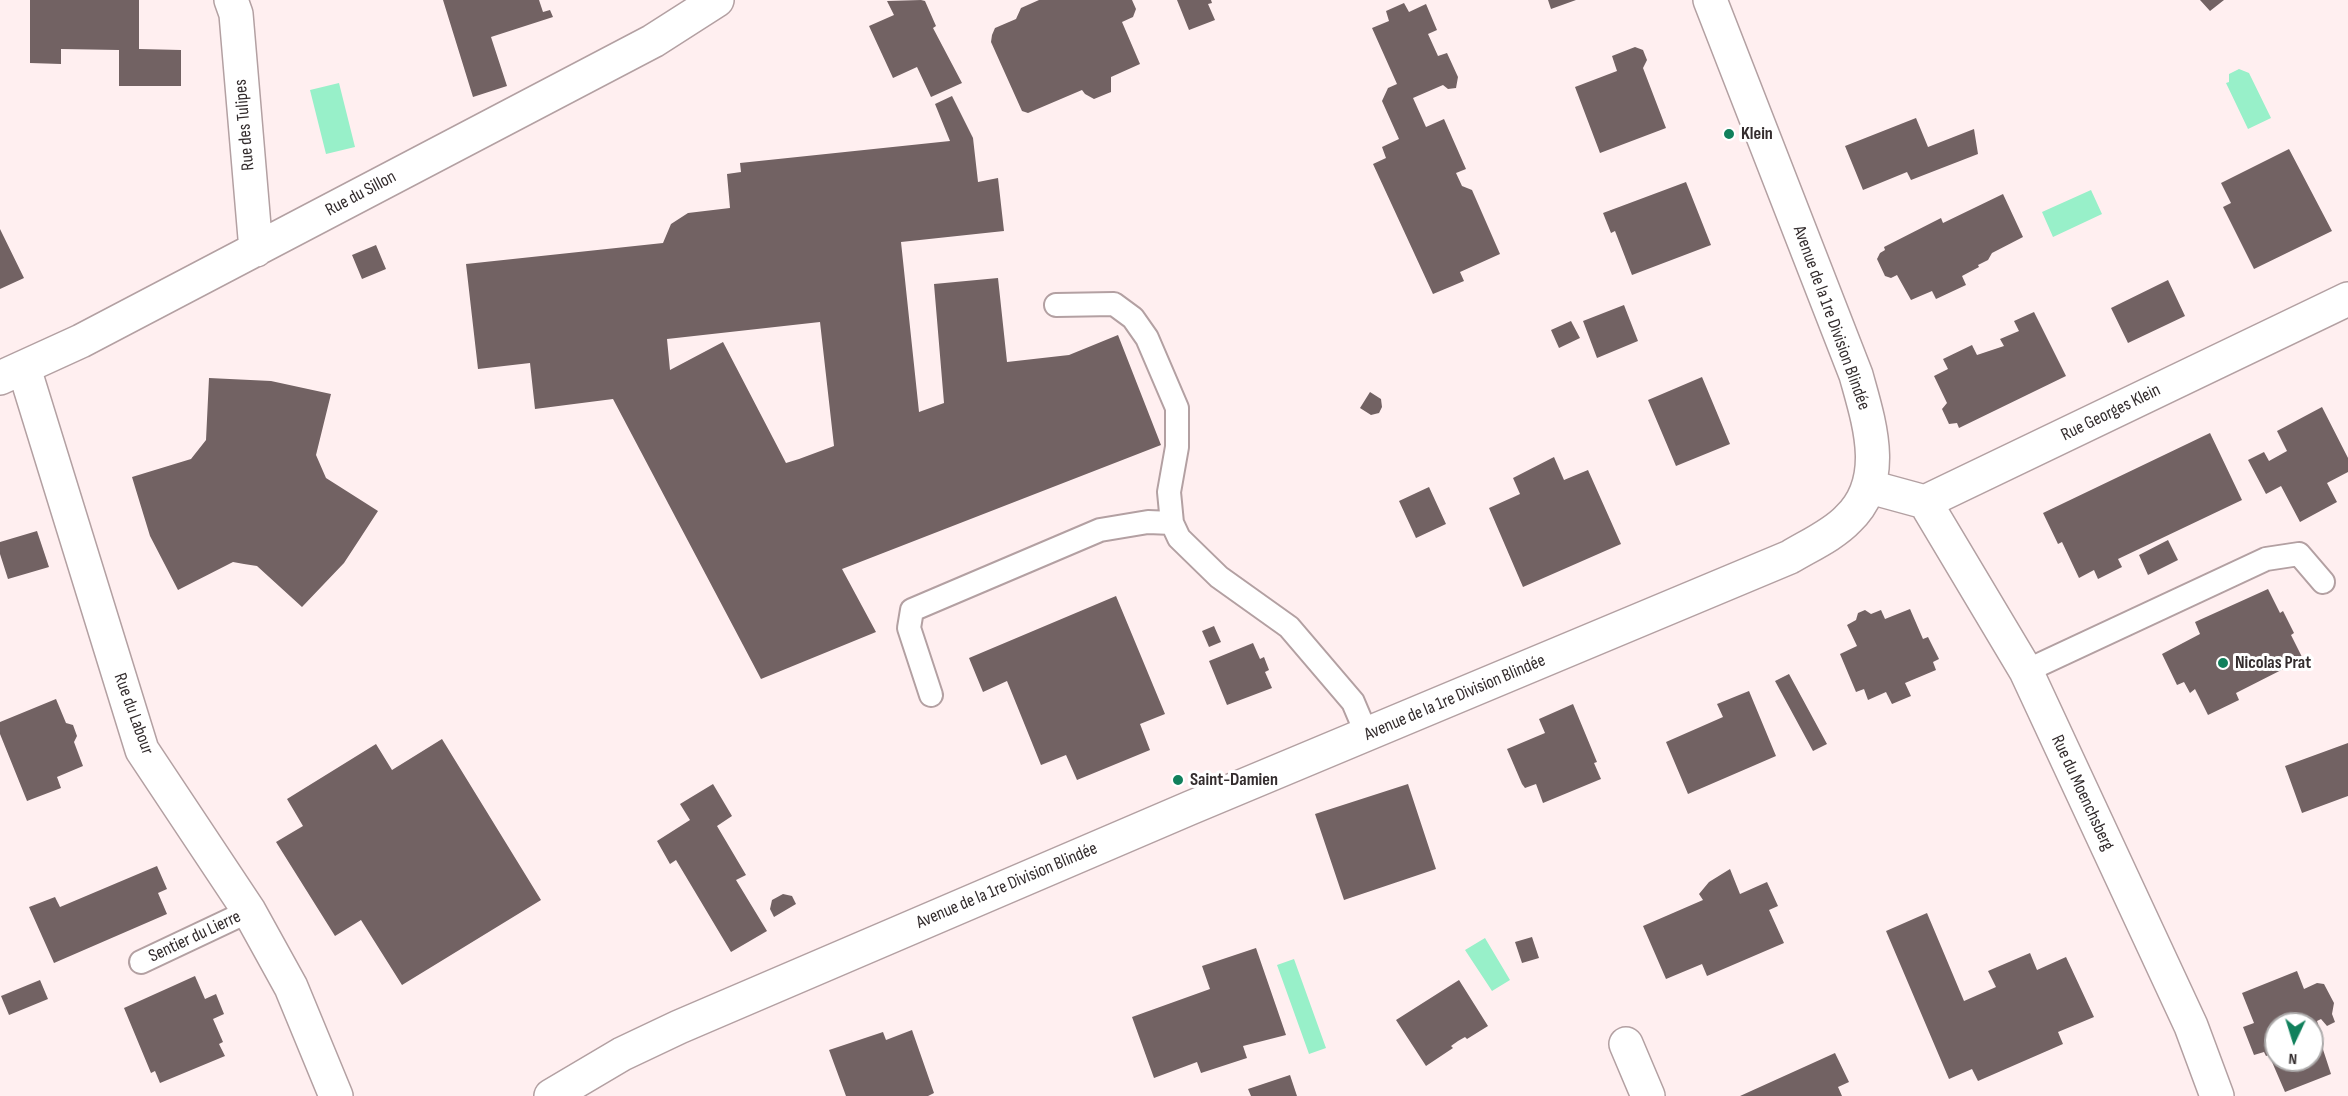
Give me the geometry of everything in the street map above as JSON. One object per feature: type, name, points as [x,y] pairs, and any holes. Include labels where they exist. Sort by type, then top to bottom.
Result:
[{"type":"street","name":"Rue des Tulipes","points":[[231,0],[236,14],[256,250]]},
{"type":"street","name":"Rue du Sillon","points":[[12,373],[81,341],[653,41],[717,0]]},
{"type":"street","name":"Avenue de la 1re Division Blindée","points":[[551,1096],[622,1054],[679,1027],[1190,808],[1790,557],[1848,519],[1870,487],[1872,436],[1856,375],[1710,0]]},
{"type":"street","name":"Rue Georges Klein","points":[[1925,502],[2348,298]]},
{"type":"street","name":"Rue du Labour","points":[[12,373],[142,750],[249,911],[291,987],[336,1096]]},
{"type":"street","points":[[1870,487],[1925,502]]},
{"type":"street","name":"Rue du Moenchsberg","points":[[1925,502],[2026,671],[2191,1026],[2217,1096]]},
{"type":"street","points":[[1626,1044],[1648,1096]]},
{"type":"lane","points":[[1056,305],[1114,304],[1133,318],[1147,338],[1177,408],[1177,447],[1169,492],[1172,523],[1179,538],[1219,577],[1289,627],[1353,702],[1367,735]]},
{"type":"lane","points":[[931,695],[909,628],[912,610],[1100,530],[1148,522],[1172,523]]},
{"type":"lane","points":[[2026,671],[2266,559],[2299,555],[2323,582]]},
{"type":"lane","name":"Sentier du Lierre","points":[[141,962],[249,911]]},
{"type":"shaded area","points":[[2239,69],[2249,73],[2271,118],[2248,129],[2226,83],[2229,82],[2229,74]]},
{"type":"shaded area","points":[[339,83],[355,147],[326,154],[310,90]]},
{"type":"shaded area","points":[[2091,190],[2102,214],[2053,237],[2042,212]]},
{"type":"shaded area","points":[[1485,938],[1510,980],[1492,991],[1465,950]]},
{"type":"shaded area","points":[[1294,959],[1326,1048],[1309,1054],[1277,965]]},
{"type":"building","points":[[30,0],[139,0],[139,49],[181,50],[181,86],[119,86],[119,50],[61,49],[61,64],[30,63]]},
{"type":"building","points":[[443,0],[539,0],[543,12],[550,10],[553,17],[491,37],[507,86],[473,97]]},
{"type":"building","points":[[1039,0],[1132,0],[1136,9],[1133,17],[1122,22],[1140,64],[1111,77],[1111,92],[1094,99],[1082,90],[1028,113],[1022,111],[991,42],[992,35],[995,28],[1016,19],[1021,8]]},
{"type":"building","points":[[1177,0],[1211,0],[1212,3],[1208,4],[1215,20],[1189,30]]},
{"type":"building","points":[[1548,0],[1576,0],[1551,9]]},
{"type":"building","points":[[2200,0],[2224,0],[2210,11]]},
{"type":"building","points":[[887,1],[925,1],[936,26],[933,28],[962,83],[931,97],[917,67],[893,78],[869,26],[894,15]]},
{"type":"building","points":[[1404,3],[1409,12],[1426,4],[1437,30],[1428,34],[1438,56],[1447,53],[1458,77],[1456,88],[1448,89],[1443,85],[1413,98],[1426,127],[1444,119],[1466,169],[1456,173],[1462,186],[1472,190],[1500,254],[1460,272],[1464,281],[1433,294],[1373,164],[1386,158],[1382,147],[1399,139],[1382,101],[1388,88],[1397,84],[1372,28],[1389,21],[1386,11]]},
{"type":"building","points":[[1635,47],[1643,50],[1647,60],[1643,68],[1666,128],[1600,153],[1575,87],[1617,71],[1612,56]]},
{"type":"building","points":[[952,96],[973,138],[978,182],[998,178],[1004,231],[901,242],[919,412],[944,403],[934,284],[998,278],[1007,362],[1069,355],[1118,335],[1161,445],[842,569],[876,632],[761,679],[613,399],[535,409],[530,363],[478,369],[466,264],[663,243],[671,224],[688,213],[730,208],[727,174],[741,172],[740,163],[950,141],[935,104]],"holes":[[[820,322],[834,446],[786,463],[723,342],[670,370],[667,339]]]},
{"type":"building","points":[[1916,118],[1928,147],[1974,129],[1978,154],[1911,180],[1907,172],[1863,190],[1845,146]]},
{"type":"building","points":[[2289,149],[2332,231],[2254,269],[2223,207],[2231,203],[2221,183]]},
{"type":"building","points":[[1686,182],[1711,245],[1632,275],[1615,231],[1611,233],[1603,213]]},
{"type":"building","points":[[2003,194],[2023,237],[1992,253],[1988,260],[1978,265],[1979,267],[1962,276],[1966,285],[1936,299],[1932,291],[1911,300],[1897,275],[1891,278],[1885,276],[1877,259],[1885,250],[1884,247],[1941,218],[1943,223]]},
{"type":"building","points":[[0,229],[24,278],[0,289]]},
{"type":"building","points":[[376,245],[386,269],[362,279],[352,255]]},
{"type":"building","points":[[2168,280],[2185,316],[2128,343],[2111,308]]},
{"type":"building","points":[[1624,305],[1638,341],[1597,358],[1583,321]]},
{"type":"building","points":[[2034,312],[2066,376],[1959,428],[1957,423],[1949,424],[1942,409],[1947,403],[1934,376],[1948,369],[1943,359],[1972,345],[1977,355],[2004,346],[2000,339],[2019,331],[2014,321]]},
{"type":"building","points":[[1571,321],[1580,338],[1559,348],[1551,330]]},
{"type":"building","points":[[1702,377],[1730,444],[1676,466],[1648,400]]},
{"type":"building","points":[[209,378],[271,381],[331,394],[316,455],[326,478],[378,511],[344,563],[302,607],[257,566],[233,562],[178,590],[150,536],[132,477],[191,459],[206,440]]},
{"type":"building","points":[[1370,392],[1381,399],[1382,407],[1379,413],[1371,415],[1360,408]]},
{"type":"building","points":[[2322,407],[2348,458],[2348,472],[2327,483],[2337,502],[2300,522],[2281,486],[2266,494],[2248,460],[2264,452],[2269,461],[2287,451],[2277,431]]},
{"type":"building","points":[[2210,433],[2242,500],[2118,559],[2122,567],[2098,579],[2094,570],[2079,578],[2062,542],[2058,544],[2043,513]]},
{"type":"building","points":[[1554,457],[1564,480],[1588,470],[1621,544],[1523,587],[1489,508],[1520,494],[1513,478]]},
{"type":"building","points":[[1429,487],[1446,524],[1416,538],[1399,501]]},
{"type":"building","points":[[37,531],[49,567],[8,579],[0,554],[0,542]]},
{"type":"building","points":[[2168,540],[2178,560],[2148,575],[2139,555]]},
{"type":"building","points":[[2268,589],[2280,613],[2283,611],[2294,633],[2291,635],[2303,659],[2236,693],[2239,700],[2208,715],[2195,689],[2190,693],[2184,682],[2177,685],[2162,654],[2200,634],[2195,622]]},
{"type":"building","points":[[1116,596],[1165,714],[1140,724],[1150,750],[1077,780],[1066,755],[1041,765],[1007,681],[983,692],[969,658]]},
{"type":"building","points":[[1910,609],[1923,639],[1928,637],[1939,659],[1933,662],[1936,670],[1905,683],[1911,696],[1892,704],[1886,692],[1868,700],[1864,689],[1856,692],[1840,654],[1857,646],[1847,625],[1856,620],[1858,613],[1865,610],[1871,614],[1881,610],[1885,619]]},
{"type":"building","points":[[1214,626],[1221,642],[1209,647],[1202,631]]},
{"type":"building","points":[[1253,643],[1260,659],[1264,657],[1269,670],[1265,672],[1272,688],[1227,705],[1209,661]]},
{"type":"building","points":[[1789,674],[1827,744],[1813,751],[1775,681]]},
{"type":"building","points":[[1749,691],[1776,756],[1688,794],[1666,742],[1723,717],[1717,704]]},
{"type":"building","points":[[56,699],[66,723],[73,725],[77,736],[74,742],[83,766],[57,777],[61,788],[27,801],[0,734],[0,722]]},
{"type":"building","points":[[1573,704],[1597,762],[1594,763],[1601,779],[1543,803],[1536,784],[1525,788],[1522,784],[1507,749],[1545,733],[1539,719]]},
{"type":"building","points":[[442,739],[541,900],[402,985],[361,920],[335,936],[276,842],[303,826],[287,799],[376,744],[392,770]]},
{"type":"building","points":[[2348,743],[2348,796],[2302,813],[2285,766]]},
{"type":"building","points":[[713,784],[732,816],[717,826],[746,875],[736,880],[767,931],[731,952],[676,860],[670,864],[657,841],[690,820],[680,804]]},
{"type":"building","points":[[1408,784],[1436,869],[1344,900],[1315,814]]},
{"type":"building","points":[[157,866],[167,889],[158,893],[167,914],[54,963],[29,907],[55,897],[60,907]]},
{"type":"building","points":[[1730,869],[1740,894],[1767,882],[1778,906],[1769,910],[1784,943],[1707,976],[1702,964],[1666,979],[1643,926],[1703,900],[1699,894],[1709,882]]},
{"type":"building","points":[[783,894],[792,896],[796,904],[774,917],[770,909],[772,900]]},
{"type":"building","points":[[1927,913],[1964,1001],[1996,987],[1988,971],[2030,953],[2037,970],[2066,957],[2094,1017],[2058,1032],[2063,1044],[1978,1081],[1972,1069],[1949,1079],[1886,931]]},
{"type":"building","points":[[1532,937],[1539,958],[1522,963],[1515,942]]},
{"type":"building","points":[[1256,948],[1286,1035],[1243,1046],[1247,1058],[1201,1073],[1197,1062],[1154,1078],[1132,1017],[1210,989],[1202,966]]},
{"type":"building","points":[[2297,971],[2304,989],[2317,983],[2324,984],[2334,1003],[2332,1014],[2335,1022],[2327,1026],[2324,1022],[2324,1012],[2264,1012],[2264,1052],[2254,1055],[2243,1027],[2254,1023],[2242,993]]},
{"type":"building","points":[[195,976],[205,999],[216,994],[224,1014],[213,1019],[223,1042],[219,1044],[225,1056],[160,1083],[155,1071],[151,1073],[124,1008]]},
{"type":"building","points":[[40,980],[48,999],[9,1015],[1,996]]},
{"type":"building","points":[[1459,980],[1488,1026],[1467,1039],[1465,1037],[1458,1041],[1451,1046],[1453,1048],[1426,1066],[1396,1020]]},
{"type":"building","points":[[912,1030],[934,1093],[928,1096],[846,1096],[829,1050],[883,1032],[886,1040]]},
{"type":"building","points":[[1835,1053],[1849,1082],[1838,1087],[1842,1096],[1740,1096]]},
{"type":"building","points":[[2324,1053],[2331,1074],[2285,1092],[2276,1072],[2324,1072]]},
{"type":"building","points":[[1290,1075],[1297,1096],[1251,1096],[1248,1089]]},
{"type":"place","name":"Klein","points":[[1729,134]]},
{"type":"place","name":"Nicolas Prat","points":[[2223,663]]},
{"type":"place","name":"Saint-Damien","points":[[1178,780]]}]
